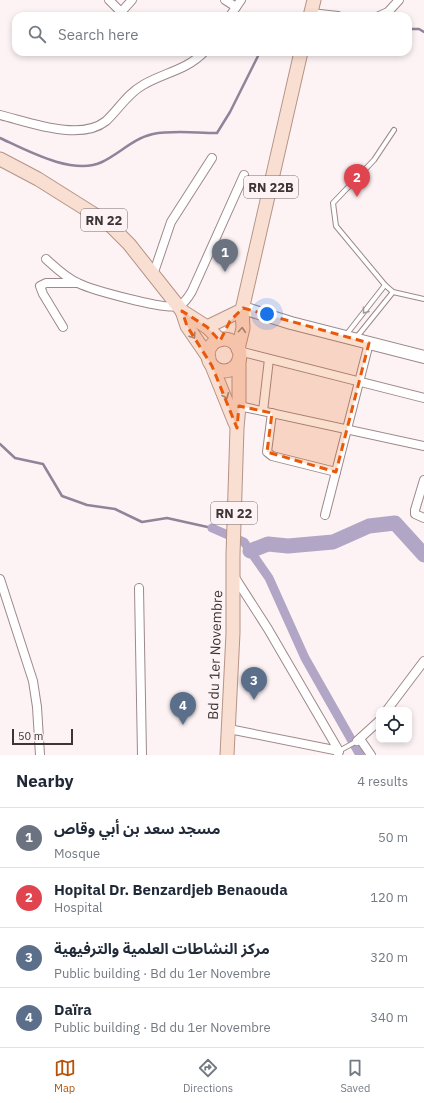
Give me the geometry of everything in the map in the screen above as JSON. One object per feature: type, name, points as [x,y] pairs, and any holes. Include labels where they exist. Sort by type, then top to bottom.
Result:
[{"type":"main road","points":[[311,12],[314,0]]},
{"type":"main road","name":"RN 22B","points":[[239,353],[243,328],[243,309],[300,58]]},
{"type":"main road","name":"RN 22","points":[[0,159],[38,179],[108,223],[129,244],[180,309],[187,326],[210,362],[237,428]]},
{"type":"main road","name":"RN 22","points":[[180,309],[207,327],[220,340]]},
{"type":"main road","points":[[207,327],[243,309]]},
{"type":"main road","points":[[220,340],[231,341],[239,353],[234,367],[225,371],[210,362],[212,345],[220,340],[230,321],[243,309]]},
{"type":"main road","name":"RN 22","points":[[237,428],[239,406],[239,353]]},
{"type":"main road","name":"Bd du 1er Novembre","points":[[228,755],[233,632],[233,556],[237,428]]},
{"type":"street","points":[[109,0],[119,10],[123,10],[132,0]]},
{"type":"street","points":[[224,0],[236,7]]},
{"type":"street","points":[[233,12],[241,0]]},
{"type":"street","points":[[388,12],[399,0]]},
{"type":"street","points":[[0,115],[77,131],[94,128],[106,120],[128,96],[138,88],[190,64],[199,56]]},
{"type":"street","points":[[153,275],[171,222],[212,158]]},
{"type":"street","points":[[63,327],[43,294],[40,286],[46,283],[78,283],[146,303],[180,309],[192,291],[244,174]]},
{"type":"street","points":[[46,259],[78,283]]},
{"type":"street","points":[[243,309],[291,323],[351,337],[424,357]]},
{"type":"street","points":[[325,515],[369,343]]},
{"type":"street","points":[[239,353],[269,359],[424,398]]},
{"type":"street","points":[[263,411],[269,359]]},
{"type":"street","points":[[239,406],[348,428],[424,446]]},
{"type":"street","points":[[272,413],[268,452],[272,456],[336,472]]},
{"type":"street","points":[[424,480],[415,510],[415,514],[424,518]]},
{"type":"street","points":[[233,576],[268,629],[339,753]]},
{"type":"street","points":[[0,579],[26,655],[32,681],[37,707],[40,755]]},
{"type":"street","points":[[139,588],[142,755]]},
{"type":"street","points":[[389,707],[424,661]]},
{"type":"street","points":[[371,755],[358,740],[376,724]]},
{"type":"street","points":[[229,729],[339,753]]},
{"type":"lane","points":[[394,130],[374,160],[333,203],[336,226],[385,285],[393,292],[424,299]]},
{"type":"lane","points":[[351,337],[385,285]]},
{"type":"lane","points":[[351,337],[393,292]]},
{"type":"lane","points":[[339,753],[358,740]]},
{"type":"highlighted area","points":[[243,308],[369,343],[336,472],[267,452],[272,413],[239,406],[237,428],[212,366],[187,326],[182,311],[207,327],[220,341],[230,321]]},
{"type":"waterway","points":[[412,29],[419,29],[424,32]]},
{"type":"waterway","points":[[0,138],[36,155],[64,164],[77,166],[102,162],[139,139],[153,134],[177,132],[217,133],[230,112],[258,56]]},
{"type":"waterway","points":[[0,444],[15,458],[43,464],[62,496],[87,505],[115,509],[142,522],[167,518],[212,528]]},
{"type":"waterway","points":[[250,551],[268,544],[288,546],[333,542],[369,526],[395,523],[424,555]]},
{"type":"waterway","points":[[212,528],[244,542],[269,578],[305,658],[360,755]]},
{"type":"place","name":"Hopital Dr. Benzardjeb Benaouda","points":[[357,197]]},
{"type":"place","name":"مسجد سعد بن أبي وقاص","points":[[225,272]]},
{"type":"place","name":"مركز النشاطات العلمية والترفيهية","points":[[254,700]]},
{"type":"place","name":"Daïra","points":[[183,725]]}]
